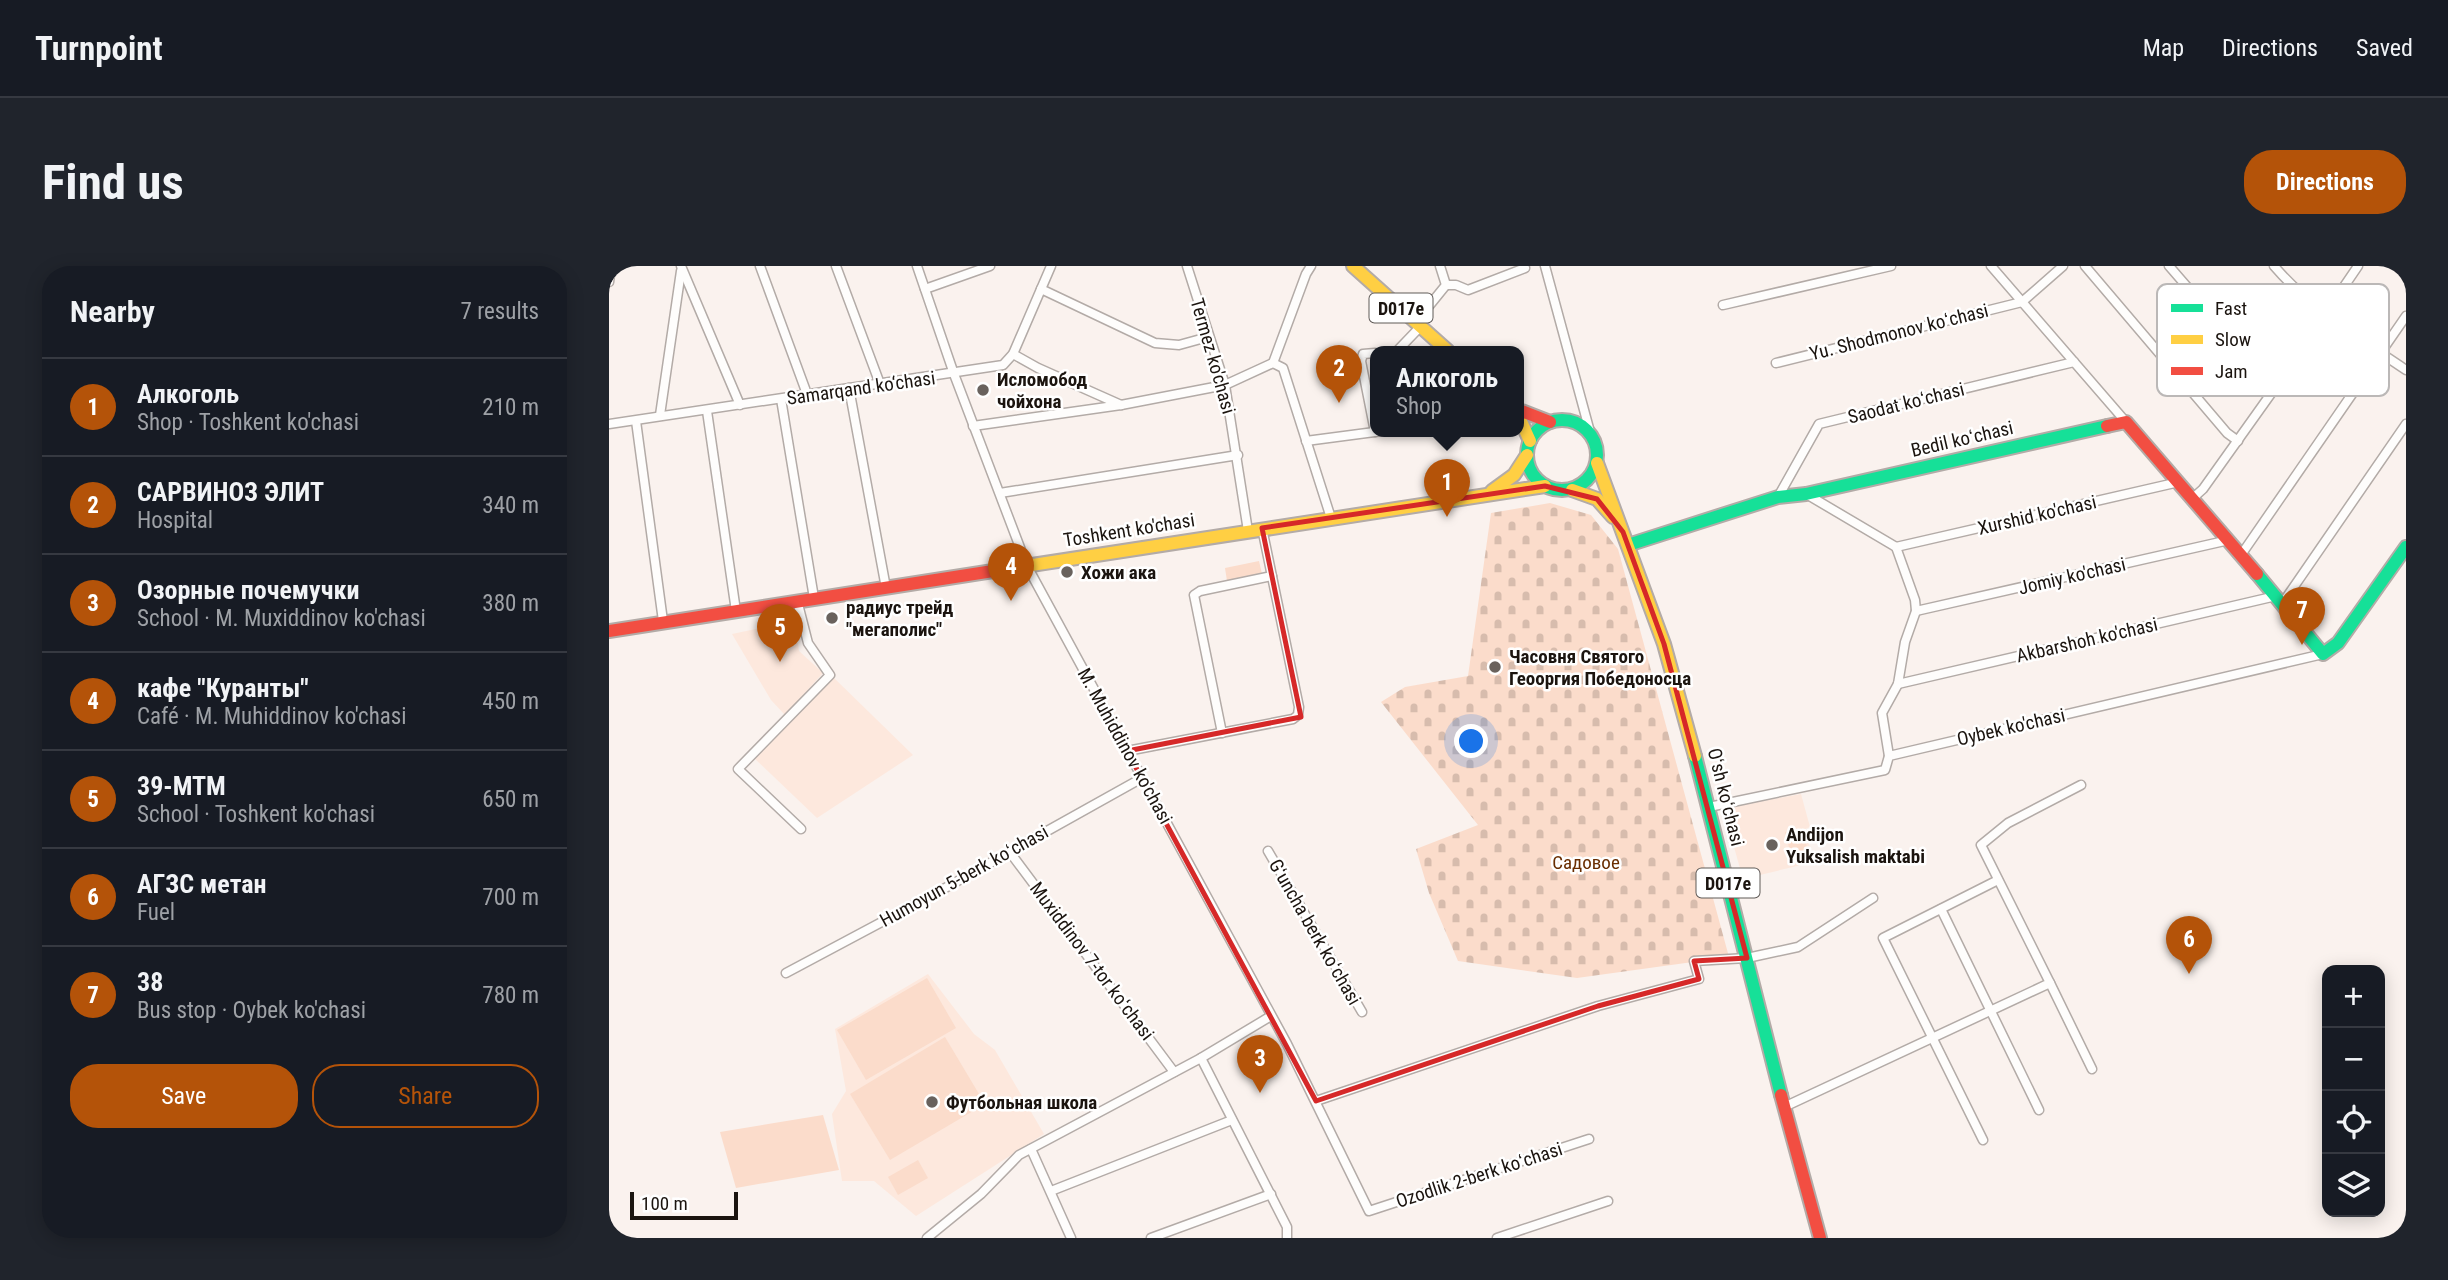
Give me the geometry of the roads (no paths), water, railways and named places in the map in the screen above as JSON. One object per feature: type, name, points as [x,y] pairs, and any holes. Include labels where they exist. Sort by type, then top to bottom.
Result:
[{"type":"main road","name":"D017e","points":[[1353,266],[1442,346]]},
{"type":"main road","points":[[1524,412],[1550,422]]},
{"type":"main road","points":[[1489,493],[1514,475],[1527,455],[1530,441],[1541,426],[1560,420],[1571,421],[1590,432]]},
{"type":"main road","points":[[2126,422],[2229,540],[2323,654],[2338,643],[2406,547]]},
{"type":"main road","name":"Bedil koʻchasi","points":[[1628,545],[1778,497],[1806,494],[2126,422]]},
{"type":"main road","points":[[1524,428],[1530,441]]},
{"type":"main road","name":"D017e","points":[[1590,432],[1598,452],[1597,463],[1623,532]]},
{"type":"main road","points":[[1527,455],[1532,473],[1545,486]]},
{"type":"main road","points":[[1572,490],[1588,480],[1597,463]]},
{"type":"main road","name":"D017e","points":[[1545,486],[1554,490],[1572,490],[1597,499],[1623,532]]},
{"type":"main road","name":"Toshkent ko'chasi","points":[[609,631],[1545,486]]},
{"type":"main road","name":"Oʻsh koʻchasi","points":[[1623,532],[1664,644],[1709,807],[1784,1107],[1820,1238]]},
{"type":"street","points":[[609,282],[611,266]]},
{"type":"street","points":[[760,266],[807,394]]},
{"type":"street","points":[[836,266],[880,384]]},
{"type":"street","name":"M. Muhiddinov ko'chasi","points":[[916,266],[1027,566],[1271,1016],[1369,1211]]},
{"type":"street","points":[[925,289],[990,266]]},
{"type":"street","points":[[1051,266],[1013,354],[1121,405]]},
{"type":"street","name":"Termez ko'chasi","points":[[1187,266],[1225,385],[1248,531]]},
{"type":"street","points":[[973,426],[1121,405],[1225,385],[1272,363],[1305,274],[1311,266]]},
{"type":"street","points":[[1440,266],[1446,285]]},
{"type":"street","points":[[1545,266],[1590,432]]},
{"type":"street","points":[[1723,306],[1891,266]]},
{"type":"street","points":[[1991,266],[2126,422]]},
{"type":"street","points":[[2022,302],[2063,266]]},
{"type":"street","points":[[2085,266],[2157,351]]},
{"type":"street","points":[[2169,266],[2185,284]]},
{"type":"street","points":[[2274,266],[2289,284]]},
{"type":"street","points":[[2346,284],[2358,266]]},
{"type":"street","points":[[681,267],[740,405]]},
{"type":"street","points":[[660,415],[681,267]]},
{"type":"street","points":[[1446,285],[1456,285],[1468,290],[1525,268]]},
{"type":"street","points":[[1402,346],[1446,285]]},
{"type":"street","points":[[1041,289],[1155,343],[1179,345],[1208,337]]},
{"type":"street","name":"Yu. Shodmonov koʻchasi","points":[[1776,363],[2022,302]]},
{"type":"street","points":[[2389,341],[2406,316]]},
{"type":"street","name":"Samarqand ko‘chasi","points":[[609,424],[954,374],[1003,365],[1013,354]]},
{"type":"street","points":[[1370,354],[1363,355],[1361,361],[1370,407]]},
{"type":"street","points":[[2389,358],[2406,370]]},
{"type":"street","name":"Saodat koʻchasi","points":[[1778,497],[1819,424],[2074,362]]},
{"type":"street","points":[[1272,363],[1283,368],[1331,518]]},
{"type":"street","points":[[849,388],[886,588]]},
{"type":"street","points":[[2196,396],[2227,433],[2238,441]]},
{"type":"street","points":[[2193,498],[2203,489],[2269,396]]},
{"type":"street","points":[[2241,555],[2351,396]]},
{"type":"street","points":[[781,399],[814,598]]},
{"type":"street","points":[[707,411],[736,611]]},
{"type":"street","points":[[636,421],[663,621]]},
{"type":"street","points":[[2279,600],[2406,424]]},
{"type":"street","points":[[1306,441],[1370,433]]},
{"type":"street","points":[[1000,493],[1238,456]]},
{"type":"street","name":"Xurshid ko'chasi","points":[[1896,547],[2179,482]]},
{"type":"street","points":[[1806,494],[1896,547],[1915,600],[1916,611],[1905,642],[1898,684],[1882,713],[1889,756]]},
{"type":"street","points":[[1127,751],[1293,719],[1299,712],[1262,528]]},
{"type":"street","name":"Jomiy ko'chasi","points":[[1916,611],[2229,540]]},
{"type":"street","points":[[1222,733],[1194,595],[1200,591],[1272,576]]},
{"type":"street","points":[[797,600],[808,643],[830,676],[738,769],[801,829]]},
{"type":"street","name":"Akbarshoh ko'chasi","points":[[1898,684],[2279,600]]},
{"type":"street","name":"Oybek ko'chasi","points":[[1709,807],[1885,770],[1889,756],[2323,654]]},
{"type":"street","name":"Humoyun 5-berk koʻchasi","points":[[786,973],[1142,778]]},
{"type":"street","points":[[2081,785],[2008,823],[1983,843],[1981,848],[2011,900],[2092,1069]]},
{"type":"street","name":"Muxiddinov 7-tor koʻchasi","points":[[1009,851],[1174,1072]]},
{"type":"street","name":"Gʻuncha berk koʻchasi","points":[[1268,851],[1362,1012]]},
{"type":"street","points":[[1983,1140],[1883,938],[1998,880]]},
{"type":"street","points":[[1316,1101],[1585,1011],[1699,979],[1694,961],[1747,958],[1798,947],[1873,898]]},
{"type":"street","points":[[1941,909],[2039,1110]]},
{"type":"street","points":[[1784,1107],[2050,983]]},
{"type":"street","points":[[927,1238],[981,1195],[1019,1155],[1201,1058],[1271,1016]]},
{"type":"street","points":[[1201,1058],[1287,1227],[1287,1238]]},
{"type":"street","points":[[1051,1191],[1232,1120]]},
{"type":"street","name":"Ozodlik 2-berk koʻchasi","points":[[1369,1211],[1589,1139]]},
{"type":"street","points":[[1031,1149],[1071,1238]]},
{"type":"street","points":[[1151,1238],[1271,1194]]},
{"type":"street","points":[[1497,1238],[1608,1201]]},
{"type":"place","name":"Исломобод чойхона","points":[[983,390]]},
{"type":"place","name":"САРВИНОЗ ЭЛИТ","points":[[1339,403]]},
{"type":"place","name":"Алкоголь","points":[[1447,517]]},
{"type":"place","name":"Хожи ака","points":[[1067,572]]},
{"type":"place","name":"кафе \"Куранты\"","points":[[1011,601]]},
{"type":"place","name":"радиус трейд \"мегаполис\"","points":[[832,618]]},
{"type":"place","name":"38","points":[[2302,645]]},
{"type":"place","name":"39-MTM","points":[[780,662]]},
{"type":"place","name":"Часовня Святого Геооргия Победоносца","points":[[1495,667]]},
{"type":"place","name":"Andijon Yuksalish maktabi","points":[[1772,845]]},
{"type":"place","name":"АГЗС метан","points":[[2189,974]]},
{"type":"place","name":"Озорные почемучки","points":[[1260,1093]]},
{"type":"place","name":"Футбольная школа","points":[[932,1102]]},
{"type":"park label","name":"Садовое","points":[[1586,862]]}]
